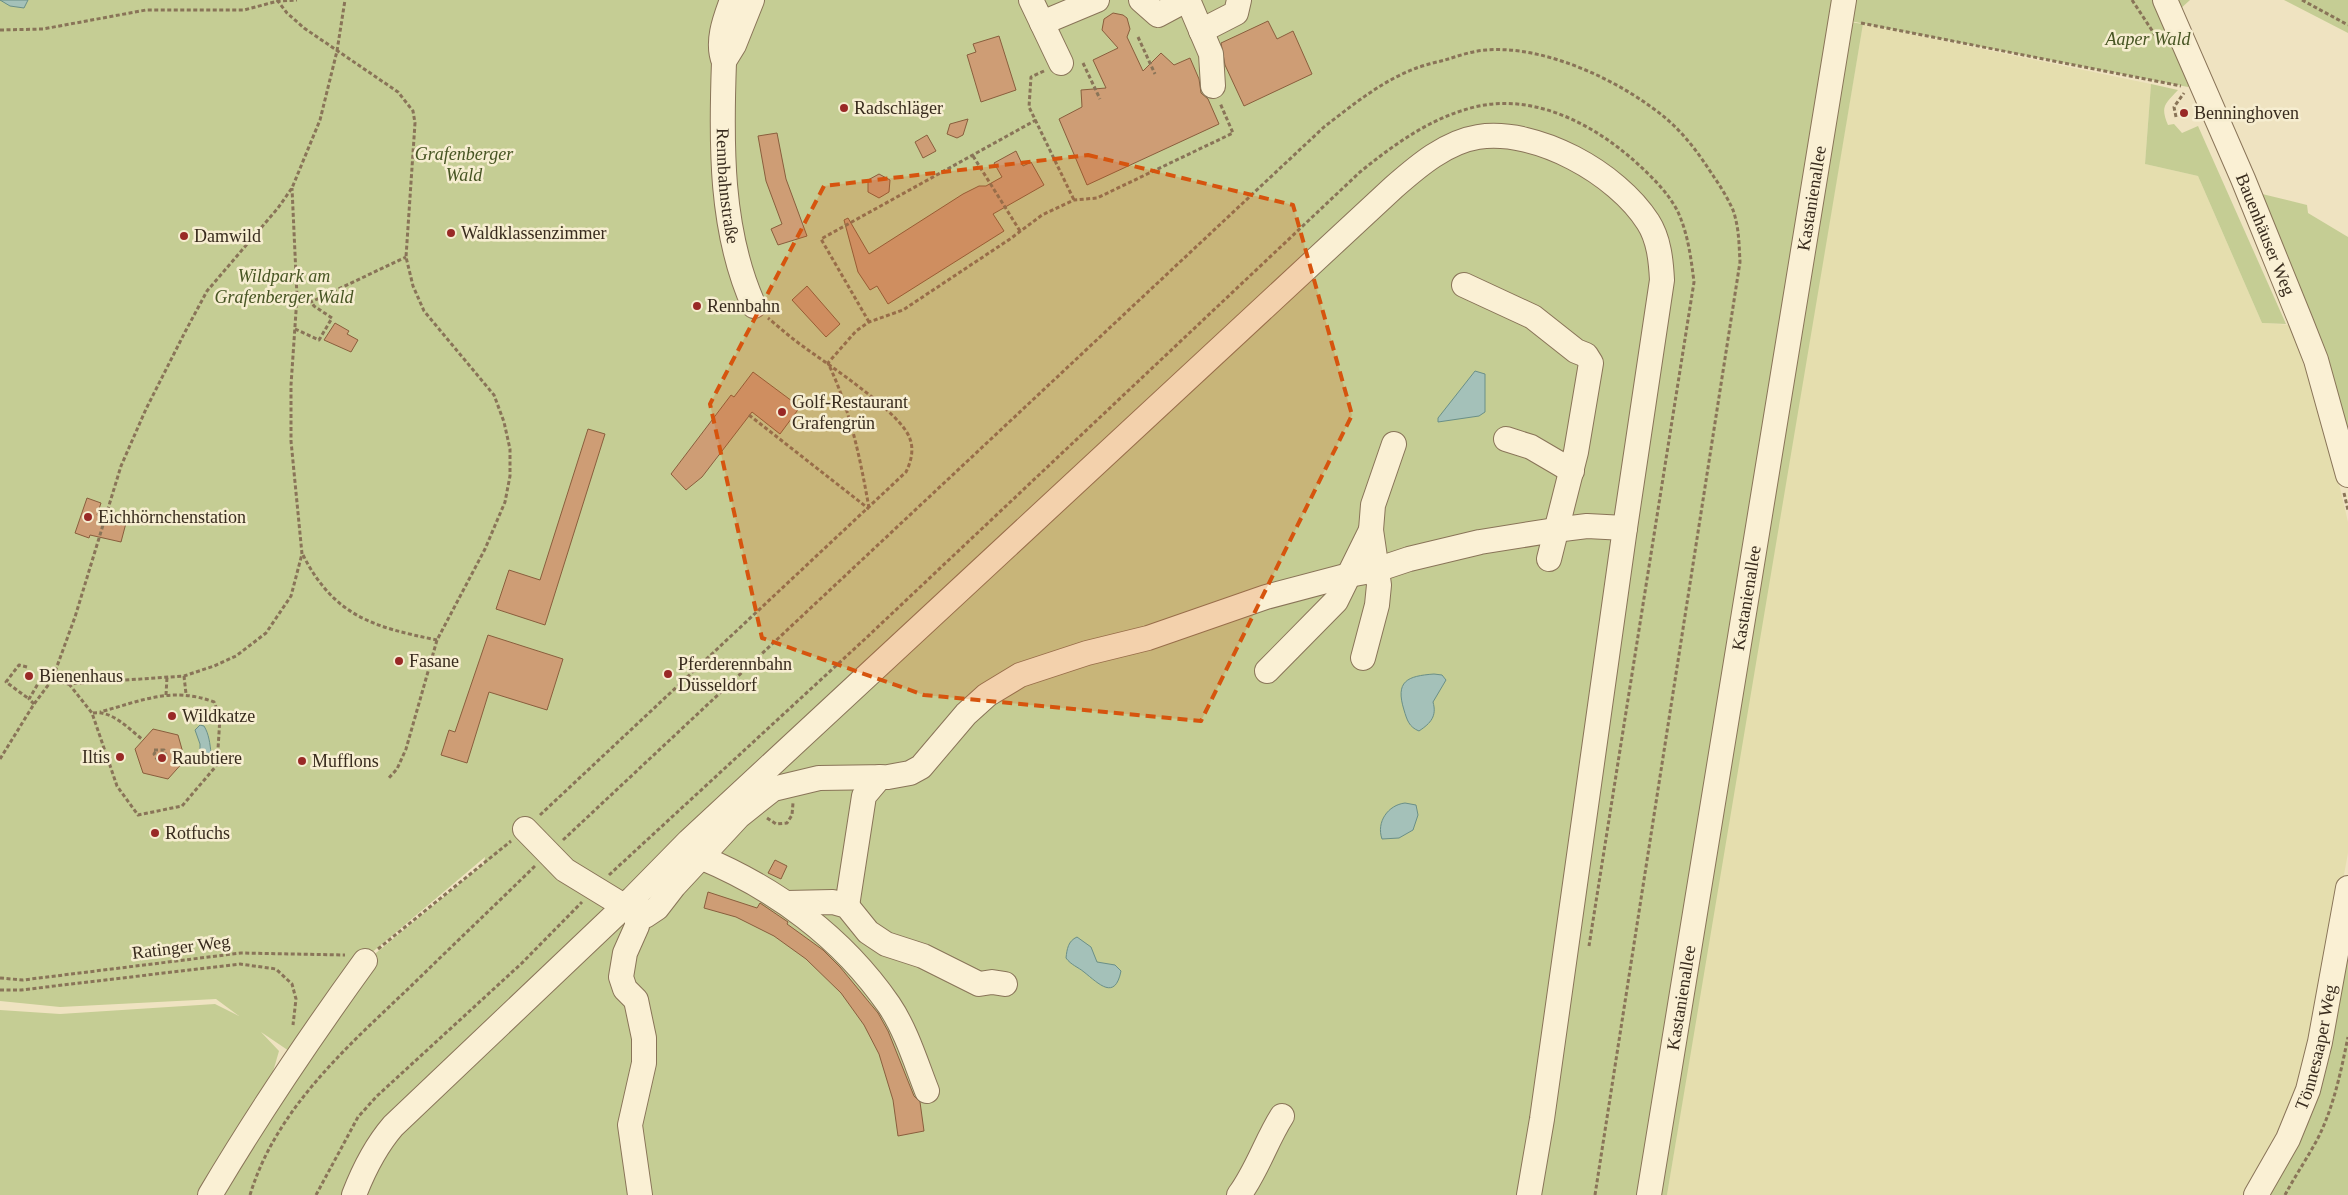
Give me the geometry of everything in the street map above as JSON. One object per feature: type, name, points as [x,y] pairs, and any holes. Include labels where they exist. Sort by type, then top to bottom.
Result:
[{"type":"lane","name":"Rennbahnstraße","points":[[732,0],[722,32],[720,52],[724,62],[721,129],[730,219],[738,262],[754,306]]},
{"type":"lane","name":"Rennbahnstraße","points":[[724,62],[734,45],[752,0]]},
{"type":"lane","points":[[1031,0],[1042,24],[1072,63]]},
{"type":"lane","points":[[1042,24],[1097,0]]},
{"type":"lane","points":[[1142,0],[1158,15],[1187,0],[1210,54],[1213,86]]},
{"type":"lane","points":[[1201,31],[1236,13],[1239,0]]},
{"type":"lane","name":"Bauenhäuser Weg","points":[[2165,0],[2243,179],[2316,360],[2348,475]]},
{"type":"lane","name":"Kastanienallee","points":[[1649,1195],[1842,10]]},
{"type":"lane","points":[[354,1195],[371,1157],[393,1126],[630,910],[689,841],[1394,186],[1421,164],[1449,147],[1477,137],[1504,136],[1532,142],[1560,152],[1586,165],[1622,191],[1649,223],[1661,261],[1662,280],[1625,528],[1542,1119],[1529,1195]]},
{"type":"lane","points":[[1464,284],[1533,318],[1576,351],[1586,355],[1591,364],[1590,379],[1572,471],[1555,530],[1549,559]]},
{"type":"lane","points":[[1506,439],[1531,446],[1572,471]]},
{"type":"lane","points":[[1363,658],[1377,605],[1379,586],[1371,530],[1373,505],[1394,444]]},
{"type":"lane","points":[[526,829],[565,870],[630,910],[645,916],[657,908],[700,857],[739,816],[777,786],[819,778],[880,777],[910,773],[921,767],[966,714],[987,695],[1020,675],[1087,653],[1148,638],[1266,598],[1349,575],[1376,570],[1409,559],[1480,542],[1555,530],[1588,526],[1625,528]]},
{"type":"lane","points":[[1267,671],[1336,601],[1371,530]]},
{"type":"lane","points":[[847,906],[864,796],[880,777]]},
{"type":"lane","points":[[700,857],[736,872],[787,904],[855,962],[890,1006],[913,1053],[927,1091]]},
{"type":"lane","name":"Tönnesaaper Weg","points":[[2256,1195],[2288,1139],[2308,1090],[2320,1042],[2348,888]]},
{"type":"lane","points":[[787,904],[833,902],[847,906],[868,932],[886,944],[923,956],[979,984],[992,982],[1005,984]]},
{"type":"lane","points":[[630,910],[637,926],[625,953],[621,977],[625,989],[636,1000],[644,1043],[644,1063],[630,1125],[640,1195]]},
{"type":"lane","points":[[210,1195],[249,1128],[299,1052],[365,960]]},
{"type":"lane","points":[[1239,1195],[1249,1182],[1269,1138],[1282,1116]]},
{"type":"path","points":[[0,30],[44,29],[146,10],[244,10],[278,1],[297,0]]},
{"type":"path","points":[[0,759],[34,704],[52,680],[75,617],[111,495],[146,409],[208,291],[278,208],[292,188],[320,120],[337,51],[345,0]]},
{"type":"path","points":[[2302,0],[2348,25]]},
{"type":"path","points":[[278,1],[287,13],[304,28],[398,92],[412,111],[415,123],[406,258],[413,286],[424,312],[494,395],[504,422],[510,449],[510,476],[505,502],[485,548],[436,640],[406,748],[397,769],[388,779]]},
{"type":"path","points":[[1842,10],[2189,88]]},
{"type":"path","points":[[1138,37],[1154,74]]},
{"type":"path","points":[[250,1195],[254,1182],[270,1150],[293,1111],[332,1062],[548,854],[1324,127],[1354,104],[1409,71],[1461,55],[1486,50],[1512,51],[1566,63],[1592,72],[1648,106],[1669,122],[1706,164],[1732,208],[1738,228],[1740,262],[1595,1195]]},
{"type":"path","points":[[1074,200],[1029,107],[1031,77],[1072,63],[1088,72],[1100,99]]},
{"type":"path","points":[[828,363],[848,338],[868,322],[903,310],[1020,232],[1042,215],[1074,200],[1097,198],[1233,133],[1213,86]]},
{"type":"path","points":[[868,322],[821,240],[1036,120]]},
{"type":"path","points":[[973,156],[1020,232]]},
{"type":"path","points":[[38,674],[42,677],[68,684],[184,676],[236,656],[266,633],[291,596],[302,554],[291,442],[291,386],[297,297],[292,188]]},
{"type":"path","points":[[1588,952],[1692,305],[1694,282],[1691,256]]},
{"type":"path","points":[[311,302],[406,258]]},
{"type":"path","points":[[295,329],[319,340],[332,318],[311,302],[297,297]]},
{"type":"path","points":[[365,960],[526,829],[906,472],[910,462],[910,438],[902,424],[828,363],[804,347],[754,306]]},
{"type":"path","points":[[828,363],[841,390],[851,421],[869,508]]},
{"type":"path","points":[[749,415],[869,508]]},
{"type":"path","points":[[302,554],[324,588],[354,615],[394,631],[436,640]]},
{"type":"path","points":[[27,667],[19,665],[6,682],[34,704]]},
{"type":"path","points":[[184,676],[186,694]]},
{"type":"path","points":[[29,699],[42,677]]},
{"type":"path","points":[[166,695],[167,677]]},
{"type":"path","points":[[68,684],[92,713],[117,786],[138,815],[182,806],[217,765],[220,717],[214,702],[186,694],[166,695],[92,713]]},
{"type":"path","points":[[100,712],[116,719],[143,740]]},
{"type":"path","name":"Ratinger Weg","points":[[0,978],[23,980],[241,953],[335,954],[354,956],[365,960]]},
{"type":"path","points":[[0,990],[21,990],[240,964],[276,970],[292,984],[296,999],[292,1031]]},
{"type":"path","points":[[2285,1195],[2318,1138],[2326,1119],[2334,1097],[2348,1037]]},
{"type":"highlighted area","points":[[1088,155],[1293,205],[1352,415],[1201,721],[924,695],[762,638],[710,404],[824,186]]},
{"type":"shaded area","points":[[1863,24],[2151,84],[2145,164],[2198,176],[2262,323],[2291,325],[2331,449],[2348,522],[2348,853],[2310,1059],[2299,1094],[2245,1195],[1667,1195],[1750,687]]},
{"type":"green space","points":[[0,0],[1834,0],[1831,19],[1863,24],[1667,1195],[223,1195],[365,962],[484,864],[485,857],[363,960],[292,1053],[261,1032],[279,1051],[266,1096],[202,1195],[0,1195],[0,1010],[60,1014],[215,1004],[239,1016],[216,999],[60,1007],[0,1001]]},
{"type":"green space","name":"Aaper Wald","points":[[1853,0],[2190,0],[2178,11],[2205,71],[2188,87],[1850,21]]},
{"type":"green space","points":[[2284,0],[2348,0],[2348,33]]},
{"type":"green space","points":[[2151,84],[2178,90],[2164,109],[2168,125],[2174,124],[2182,133],[2198,126],[2286,324],[2262,323],[2198,176],[2145,164]]},
{"type":"green space","points":[[2258,193],[2307,205],[2308,213],[2348,237],[2348,459]]},
{"type":"green space","points":[[2348,937],[2348,1195],[2264,1195]]},
{"type":"water","points":[[0,0],[28,0],[24,8],[10,6]]},
{"type":"water","points":[[1475,371],[1485,374],[1485,412],[1479,416],[1438,422],[1438,418]]},
{"type":"water","points":[[1442,675],[1446,680],[1433,702],[1434,711],[1432,719],[1419,731],[1409,723],[1406,717],[1402,700],[1402,686],[1417,676]]},
{"type":"water","points":[[200,725],[206,729],[210,743],[211,753],[205,758],[200,755],[200,744],[195,730]]},
{"type":"water","points":[[1405,803],[1416,805],[1418,815],[1413,830],[1399,838],[1382,839],[1381,826],[1385,815],[1393,807]]},
{"type":"water","points":[[1077,937],[1091,947],[1097,962],[1115,965],[1121,971],[1115,986],[1111,988],[1101,985],[1066,958],[1070,943]]},
{"type":"building","points":[[1113,13],[1127,18],[1130,29],[1127,37],[1143,71],[1161,53],[1174,65],[1190,58],[1199,79],[1201,93],[1208,99],[1219,124],[1087,185],[1059,119],[1082,107],[1081,90],[1106,88],[1093,60],[1118,48],[1102,30],[1104,19]]},
{"type":"building","points":[[1268,21],[1277,39],[1293,31],[1312,74],[1244,106],[1225,65],[1221,43]]},
{"type":"building","points":[[999,36],[1016,90],[981,102],[967,55],[976,52],[973,44]]},
{"type":"building","points":[[968,119],[963,135],[957,138],[947,134],[950,124]]},
{"type":"building","points":[[777,133],[786,179],[807,236],[778,245],[771,229],[782,224],[766,181],[758,136]]},
{"type":"building","points":[[927,135],[936,151],[923,158],[915,142]]},
{"type":"building","points":[[1016,151],[1023,166],[1031,162],[1044,185],[993,214],[1004,231],[888,304],[877,286],[870,290],[858,272],[844,220],[848,218],[869,254],[963,194],[979,186],[986,186],[1002,177],[994,163]]},
{"type":"building","points":[[879,174],[890,180],[889,192],[879,198],[868,192],[868,180]]},
{"type":"building","points":[[807,286],[840,324],[826,337],[792,300]]},
{"type":"building","points":[[335,323],[349,331],[347,334],[358,340],[351,352],[324,340]]},
{"type":"building","points":[[753,372],[800,407],[780,434],[752,412],[702,477],[686,490],[671,474],[731,395],[734,397]]},
{"type":"building","points":[[588,429],[605,434],[545,625],[496,609],[509,570],[540,580]]},
{"type":"building","points":[[87,498],[101,503],[97,515],[126,523],[121,542],[90,535],[89,538],[75,533]]},
{"type":"building","points":[[488,635],[563,659],[547,710],[489,692],[467,763],[441,755],[449,730],[455,732]]},
{"type":"building","points":[[153,729],[178,735],[185,760],[168,779],[143,773],[135,749]]},
{"type":"building","points":[[775,860],[787,866],[781,879],[768,873]]},
{"type":"building","points":[[708,892],[757,908],[760,903],[788,922],[787,924],[823,950],[840,967],[878,1013],[888,1031],[914,1096],[920,1102],[924,1131],[898,1136],[893,1100],[879,1054],[864,1025],[841,993],[806,959],[774,936],[736,917],[704,908]]},
{"type":"place","name":"Radschläger","points":[[844,108]]},
{"type":"place","name":"Benninghoven","points":[[2184,113]]},
{"type":"place","name":"Waldklassenzimmer","points":[[451,233]]},
{"type":"place","name":"Damwild","points":[[184,236]]},
{"type":"place","name":"Rennbahn","points":[[697,306]]},
{"type":"place","name":"Golf-Restaurant Grafengrün","points":[[782,412]]},
{"type":"place","name":"Eichhörnchenstation","points":[[88,517]]},
{"type":"place","name":"Fasane","points":[[399,661]]},
{"type":"place","name":"Pferderennbahn Düsseldorf","points":[[668,674]]},
{"type":"place","name":"Bienenhaus","points":[[29,676]]},
{"type":"place","name":"Wildkatze","points":[[172,716]]},
{"type":"place","name":"Iltis","points":[[120,757]]},
{"type":"place","name":"Raubtiere","points":[[162,758]]},
{"type":"place","name":"Mufflons","points":[[302,761]]},
{"type":"place","name":"Rotfuchs","points":[[155,833]]},
{"type":"park label","name":"Grafenberger Wald","points":[[464,164]]},
{"type":"park label","name":"Wildpark am Grafenberger Wald","points":[[284,286]]}]
